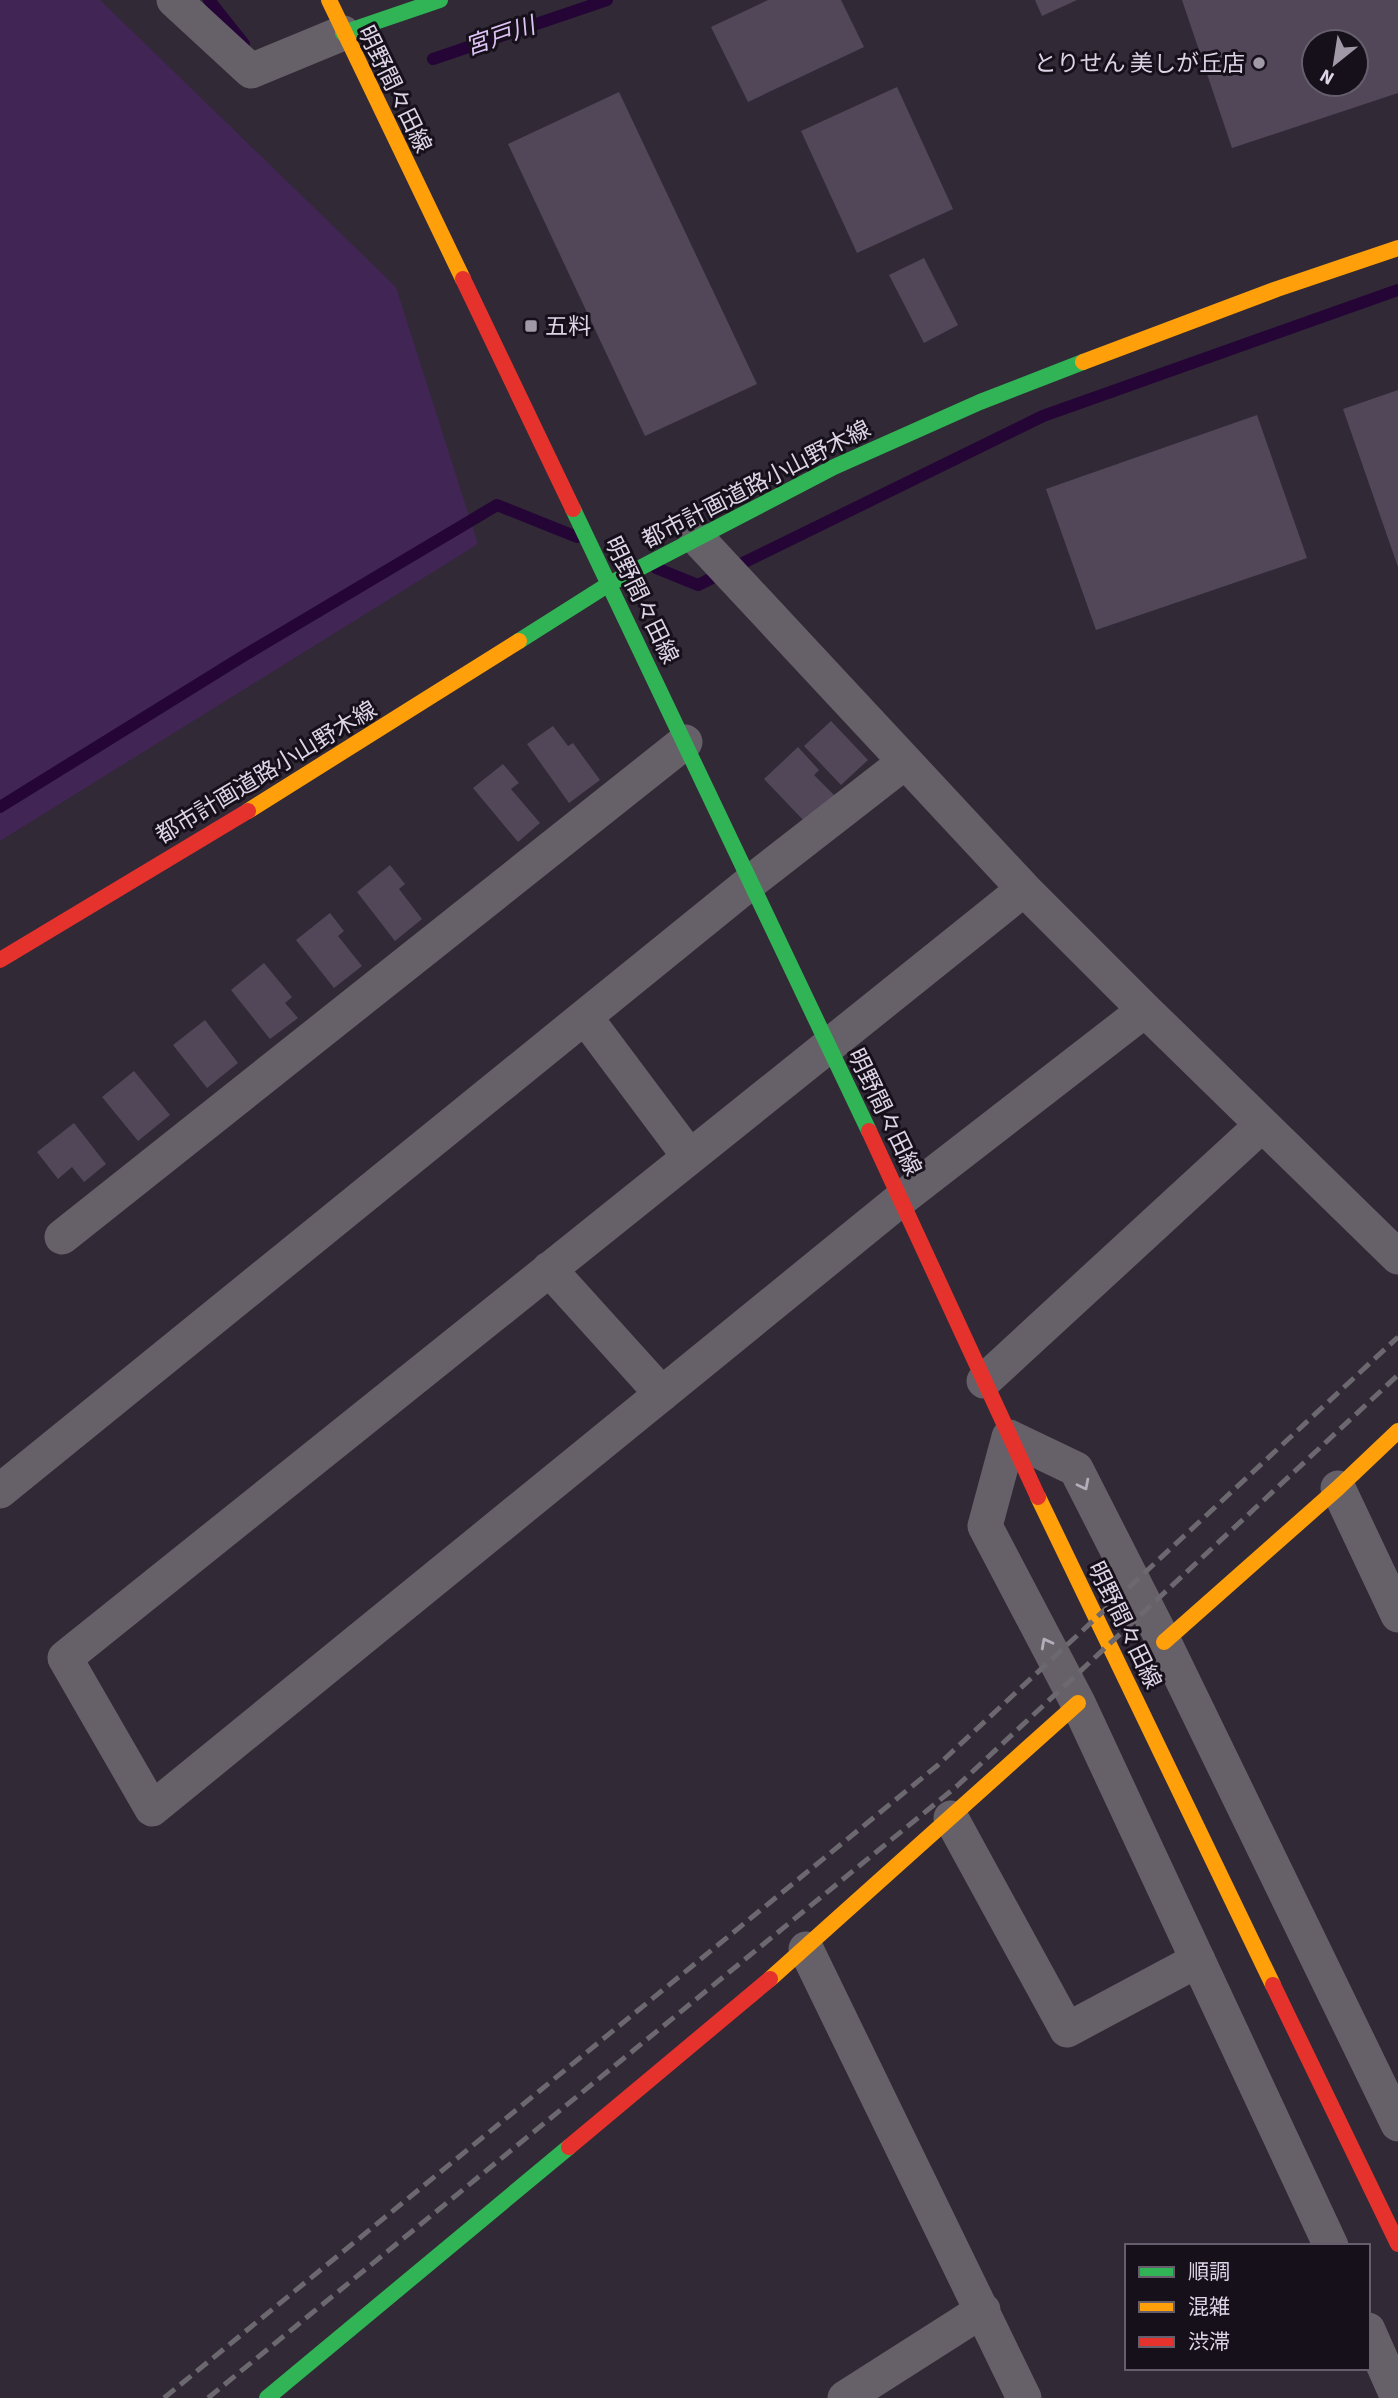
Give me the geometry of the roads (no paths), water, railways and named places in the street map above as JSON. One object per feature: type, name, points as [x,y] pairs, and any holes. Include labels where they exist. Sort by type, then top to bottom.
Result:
[{"type":"street","points":[[174,0],[251,71],[343,33],[440,0]]},
{"type":"street","name":"明野間々田線","points":[[329,0],[752,881],[1009,1437],[1398,2244]]},
{"type":"street","name":"都市計画道路小山野木線","points":[[0,960],[334,759],[609,584],[834,467],[980,402],[1252,298],[1398,248]]},
{"type":"street","points":[[697,538],[1024,889],[1398,1258]]},
{"type":"street","points":[[62,1237],[685,742]]},
{"type":"street","points":[[0,1491],[752,881],[905,762]]},
{"type":"street","points":[[1024,889],[65,1658],[152,1809],[901,1199],[1144,1010]]},
{"type":"street","points":[[585,1017],[690,1156]]},
{"type":"street","points":[[984,1381],[1262,1125]]},
{"type":"street","points":[[549,1269],[662,1394]]},
{"type":"street","points":[[1164,1642],[1338,1488],[1398,1431]]},
{"type":"street","points":[[1330,2244],[1078,1703],[985,1526],[1009,1437],[1076,1469],[1164,1642],[1398,2124]]},
{"type":"street","points":[[1338,1488],[1398,1615]]},
{"type":"street","points":[[267,2398],[806,1949],[1078,1703]]},
{"type":"street","points":[[951,1818],[1067,2030],[1198,1960]]},
{"type":"street","points":[[806,1949],[1024,2398]]},
{"type":"street","points":[[845,2398],[983,2310]]},
{"type":"street","points":[[1370,2335],[1398,2398]]},
{"type":"waterway","name":"宮戸川","points":[[209,0],[244,44]]},
{"type":"waterway","name":"宮戸川","points":[[433,59],[607,0]]},
{"type":"waterway","points":[[656,568],[698,585],[1043,416],[1398,290]]},
{"type":"waterway","points":[[0,807],[245,655],[497,505],[577,537]]},
{"type":"railway","points":[[164,2398],[938,1765],[1398,1337]]},
{"type":"railway","points":[[208,2398],[957,1786],[1398,1375]]},
{"type":"place","name":"とりせん 美しが丘店","points":[[1259,63]]},
{"type":"place","name":"五料","points":[[531,326]]}]
